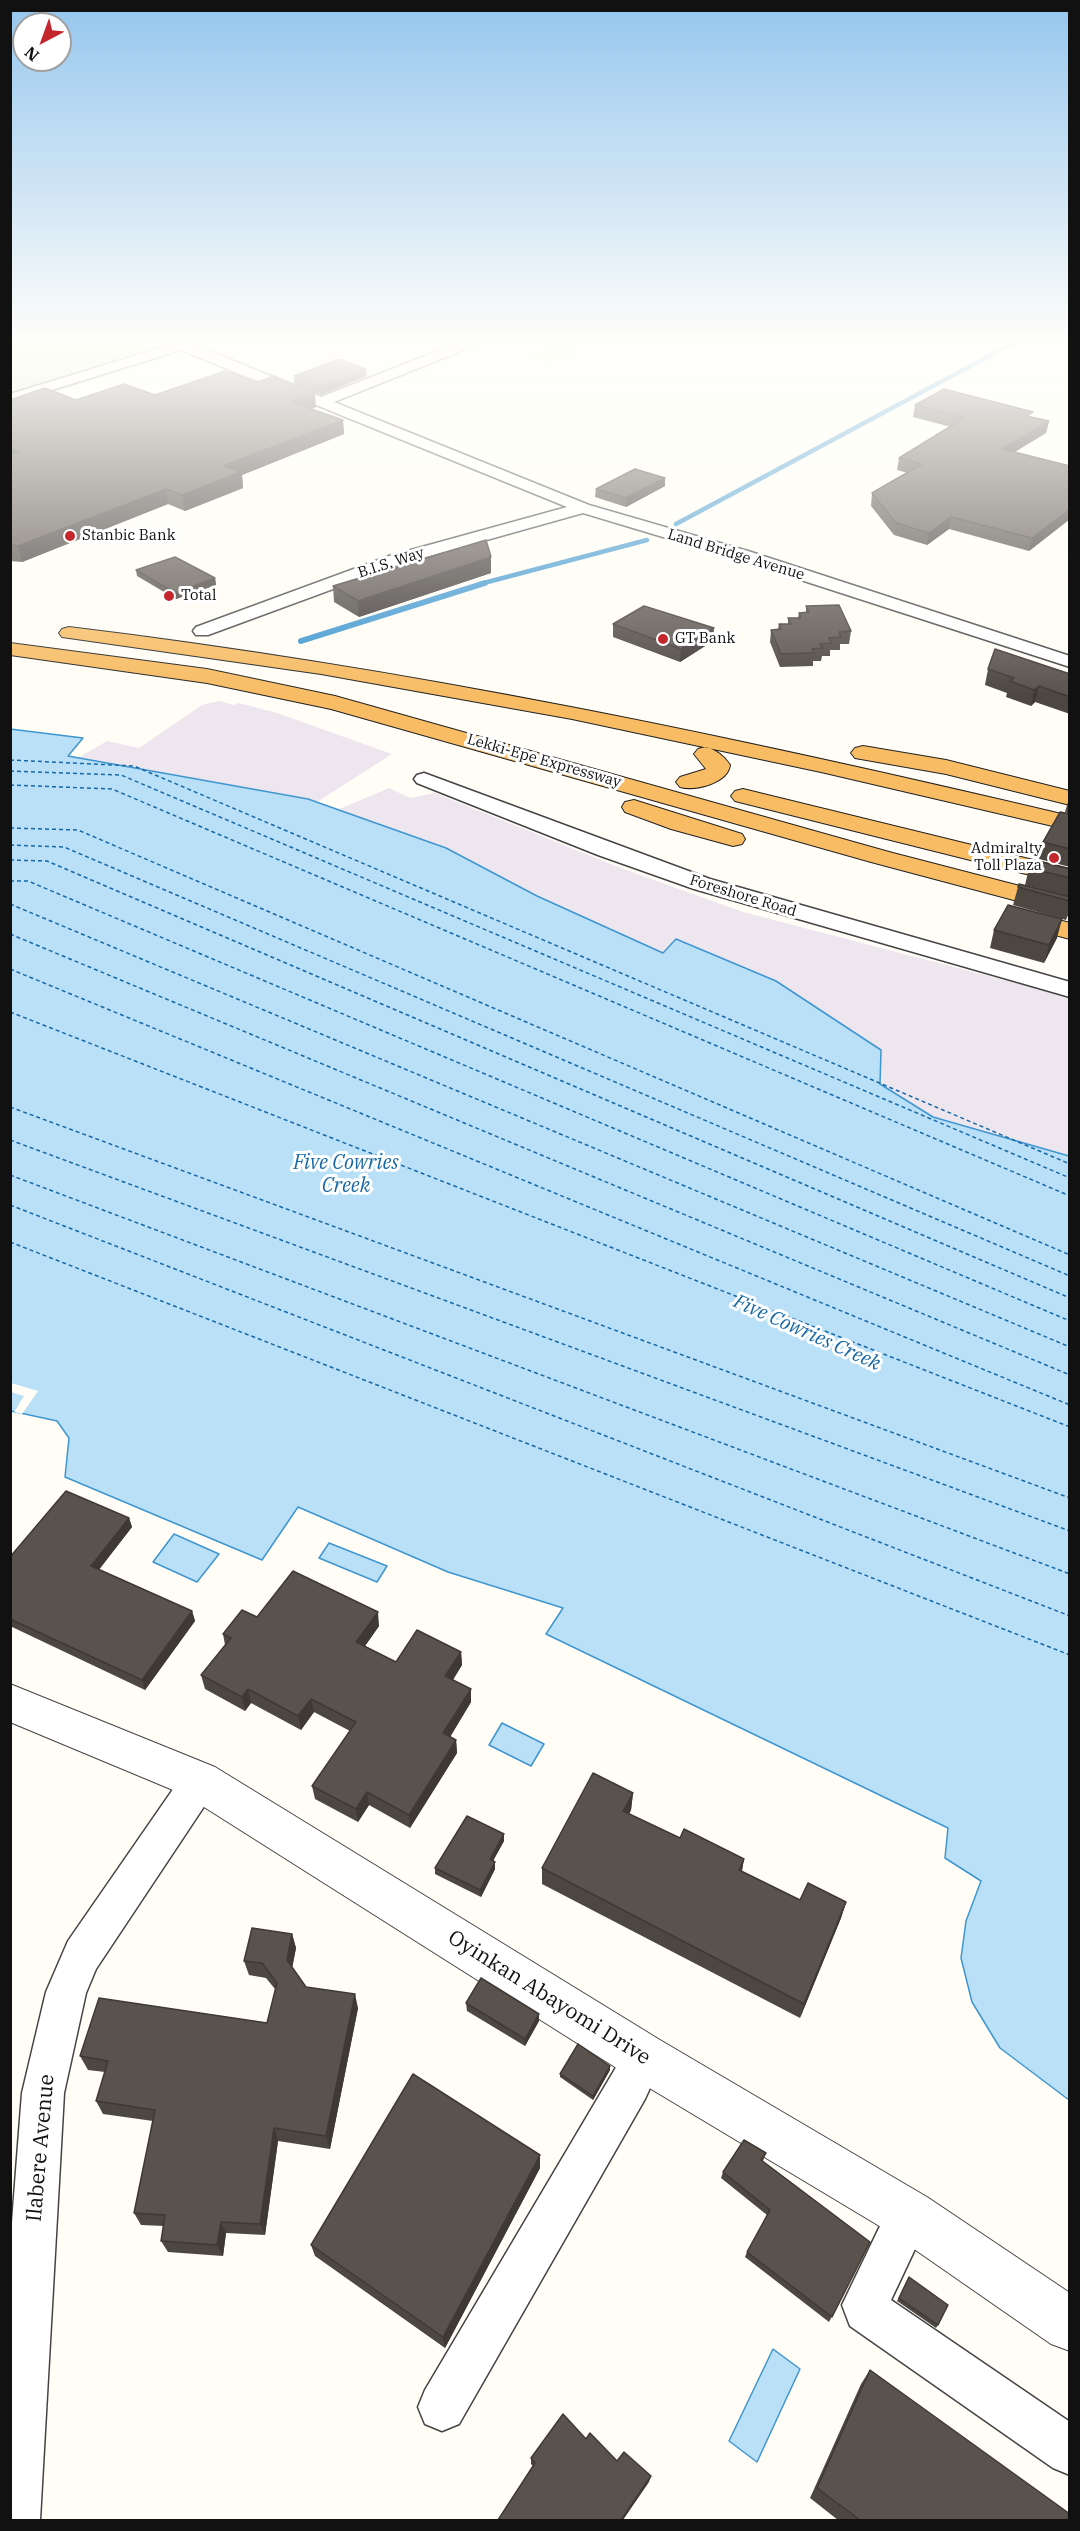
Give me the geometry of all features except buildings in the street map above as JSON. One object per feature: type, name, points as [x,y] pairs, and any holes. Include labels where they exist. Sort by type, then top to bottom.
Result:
[{"type":"highway","points":[[45,631],[240,654],[570,711],[732,745],[1070,823]]},
{"type":"highway","name":"Lekki-Epe Expressway","points":[[10,649],[207,676],[335,703],[880,857],[1070,907]]},
{"type":"highway","points":[[447,689],[1070,844]]},
{"type":"highway","points":[[447,689],[946,767],[1070,798]]},
{"type":"highway","points":[[335,703],[507,736],[1070,877]]},
{"type":"highway","points":[[335,703],[680,824],[1070,932]]},
{"type":"highway","points":[[688,782],[717,773],[718,765],[706,753]]},
{"type":"street","name":"Land Bridge Avenue","points":[[465,460],[583,508],[742,555],[1070,662]]},
{"type":"street","name":"B.I.S. Way","points":[[202,631],[395,560],[583,508]]},
{"type":"street","name":"Foreshore Road","points":[[424,778],[606,850],[702,884],[1070,990]]},
{"type":"street","name":"Oyinkan Abayomi Drive","points":[[10,1702],[200,1781],[643,2057],[909,2216],[1070,2325]]},
{"type":"street","name":"Ilabere Avenue","points":[[15,2520],[43,2094],[66,1992],[82,1955],[200,1781]]},
{"type":"street","points":[[442,2407],[625,2094],[643,2057]]},
{"type":"street","points":[[909,2216],[865,2305],[866,2310],[1070,2451]]},
{"type":"shaded area","points":[[219,701],[234,705],[239,703],[277,713],[392,754],[317,802],[78,758],[107,741],[139,748],[202,705]]},
{"type":"shaded area","points":[[389,788],[410,798],[435,793],[618,867],[743,912],[1069,997],[1069,1156],[933,1117],[663,953],[537,896],[446,848],[337,810]]},
{"type":"water","name":"Five Cowries Creek","points":[[10,729],[83,738],[68,756],[308,799],[446,848],[537,896],[663,953],[676,939],[776,981],[881,1050],[880,1084],[933,1117],[1069,1156],[1069,2100],[1000,2048],[972,2002],[961,1958],[966,1921],[981,1881],[945,1858],[948,1828],[546,1634],[563,1608],[448,1572],[298,1507],[262,1560],[65,1477],[69,1438],[57,1421],[11,1411]]},
{"type":"water","points":[[174,1534],[219,1554],[197,1582],[153,1562]]},
{"type":"water","points":[[329,1543],[387,1566],[377,1582],[319,1558]]},
{"type":"water","points":[[502,1723],[544,1744],[531,1766],[489,1745]]},
{"type":"water","points":[[773,2349],[800,2369],[757,2462],[729,2441]]},
{"type":"pier","points":[[11,1383],[38,1391],[22,1414],[14,1412],[24,1396],[11,1392]]},
{"type":"waterway","points":[[676,524],[795,460]]},
{"type":"waterway","points":[[480,584],[647,540]]},
{"type":"waterway","points":[[301,641],[485,583]]},
{"type":"ferry route","points":[[10,760],[134,766],[1070,1164]]},
{"type":"ferry route","points":[[10,771],[121,775],[1070,1178]]},
{"type":"ferry route","points":[[10,785],[112,789],[1070,1196]]},
{"type":"ferry route","points":[[10,828],[78,830],[1070,1255]]},
{"type":"ferry route","points":[[10,845],[64,847],[1070,1276]]},
{"type":"ferry route","points":[[10,860],[47,861],[1070,1298]]},
{"type":"ferry route","points":[[10,881],[28,881],[1070,1321]]},
{"type":"ferry route","points":[[10,904],[1070,1347]]},
{"type":"ferry route","points":[[10,934],[1070,1375]]},
{"type":"ferry route","points":[[10,969],[1070,1405]]},
{"type":"ferry route","points":[[10,1012],[1070,1427]]},
{"type":"ferry route","points":[[10,1107],[1070,1498]]},
{"type":"ferry route","points":[[10,1140],[1070,1531]]},
{"type":"ferry route","points":[[10,1175],[1070,1574]]},
{"type":"ferry route","points":[[10,1205],[1070,1616]]},
{"type":"ferry route","points":[[10,1242],[1070,1655]]},
{"type":"place","name":"Stanbic Bank","points":[[70,536]]},
{"type":"place","name":"Total","points":[[169,596]]},
{"type":"place","name":"GT Bank","points":[[663,639]]},
{"type":"place","name":"Admiralty Toll Plaza","points":[[1054,858]]}]
